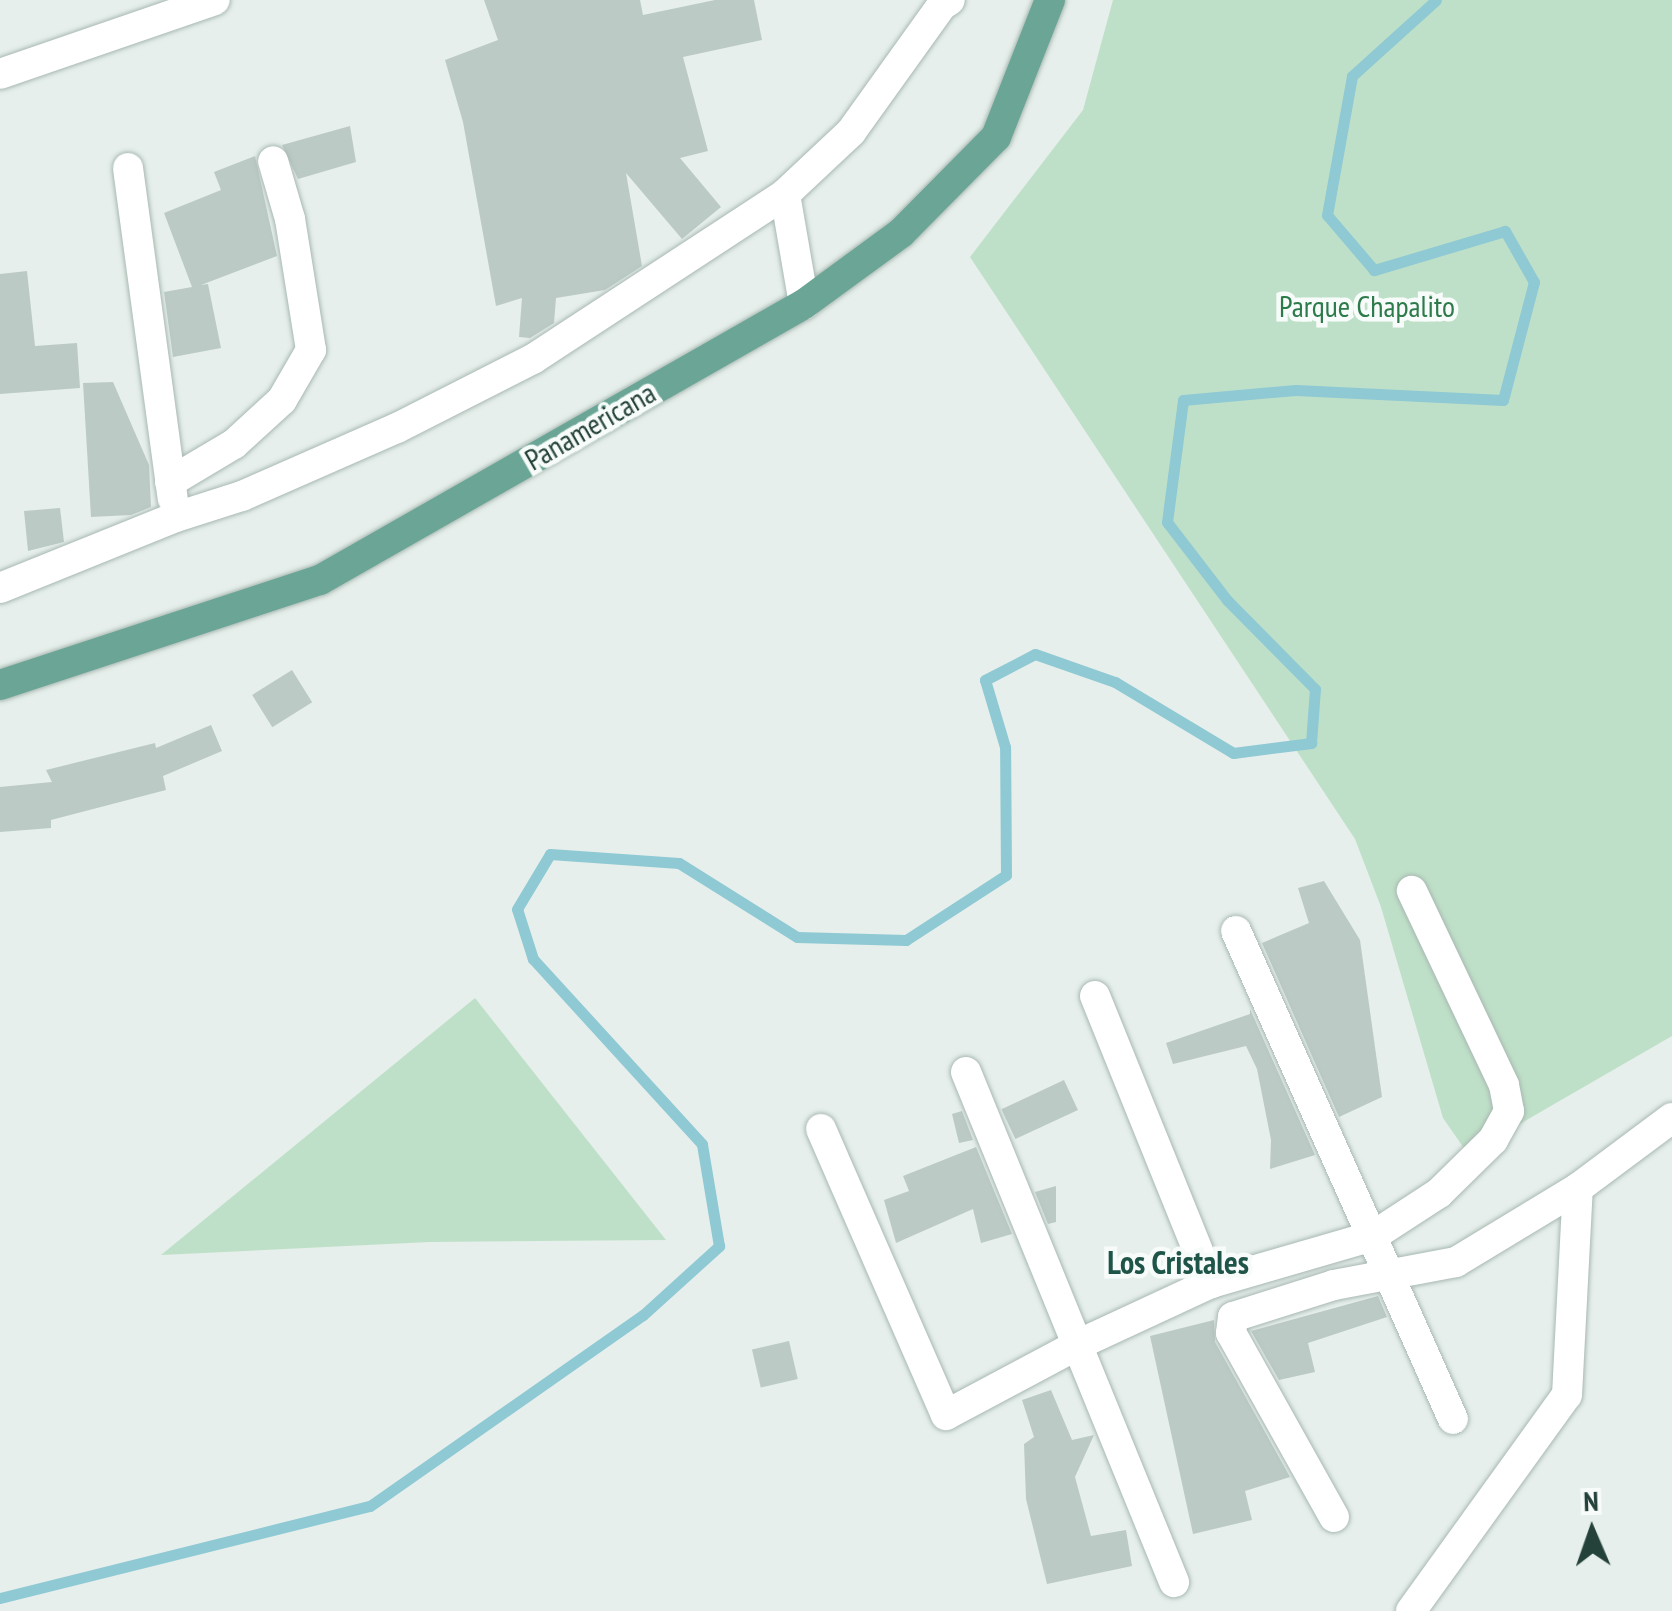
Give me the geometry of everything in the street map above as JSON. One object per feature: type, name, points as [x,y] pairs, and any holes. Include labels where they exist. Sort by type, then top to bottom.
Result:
[{"type":"main road","name":"Panamericana","points":[[0,685],[320,580],[804,304],[901,233],[996,137],[1050,0]]},
{"type":"street","points":[[0,74],[215,0]]},
{"type":"street","points":[[0,588],[176,517],[242,496],[396,428],[533,359],[785,194],[851,132],[942,5],[950,0]]},
{"type":"street","points":[[170,482],[234,444],[282,400],[312,350],[290,219],[272,162]]},
{"type":"street","points":[[128,168],[176,517]]},
{"type":"street","points":[[785,194],[804,304]]},
{"type":"street","points":[[821,1128],[946,1415],[1075,1346],[1211,1283],[1372,1236],[1440,1193],[1493,1140],[1510,1111],[1504,1084],[1412,891]]},
{"type":"street","points":[[1236,931],[1453,1419]]},
{"type":"street","points":[[1095,996],[1211,1283]]},
{"type":"street","points":[[966,1072],[1174,1582]]},
{"type":"street","points":[[1334,1518],[1228,1324],[1233,1317],[1334,1285],[1456,1262],[1578,1188],[1672,1118]]},
{"type":"street","points":[[1411,1611],[1567,1395],[1578,1188]]},
{"type":"green space","name":"Parque Chapalito","points":[[1113,0],[1672,0],[1672,1036],[1468,1154],[1443,1118],[1381,907],[1355,839],[970,257],[1083,110]]},
{"type":"green space","points":[[475,998],[666,1240],[429,1242],[161,1255]]},
{"type":"building","points":[[484,0],[640,0],[643,15],[715,0],[754,0],[762,40],[683,57],[708,151],[680,158],[721,207],[682,239],[626,173],[642,266],[605,290],[556,298],[554,323],[530,338],[519,337],[522,298],[496,306],[463,122],[445,60],[498,40]]},
{"type":"building","points":[[350,126],[356,162],[298,179],[282,145]]},
{"type":"building","points":[[255,156],[277,256],[201,285],[208,284],[221,348],[173,357],[164,292],[192,287],[164,213],[221,190],[214,172]]},
{"type":"building","points":[[27,271],[35,346],[77,343],[80,388],[0,394],[0,274]]},
{"type":"building","points":[[113,382],[149,465],[151,507],[131,515],[91,517],[83,383]]},
{"type":"building","points":[[60,508],[64,542],[28,551],[24,511]]},
{"type":"building","points":[[292,670],[312,702],[272,727],[252,695]]},
{"type":"building","points":[[211,725],[222,751],[163,776],[166,790],[51,820],[51,828],[0,832],[0,787],[52,782],[46,770],[155,743],[156,748]]},
{"type":"building","points":[[1324,881],[1360,940],[1382,1097],[1339,1117],[1262,943],[1309,923],[1298,888]]},
{"type":"building","points":[[1250,1009],[1315,1155],[1270,1169],[1271,1140],[1257,1069],[1246,1046],[1173,1064],[1166,1043],[1250,1014]]},
{"type":"building","points":[[1064,1080],[1078,1110],[1015,1139],[1001,1109]]},
{"type":"building","points":[[962,1111],[973,1140],[959,1143],[952,1114]]},
{"type":"building","points":[[976,1147],[1012,1234],[981,1243],[973,1209],[896,1243],[884,1200],[909,1191],[903,1176]]},
{"type":"building","points":[[1056,1186],[1056,1222],[1048,1224],[1035,1192]]},
{"type":"building","points":[[1378,1296],[1387,1317],[1308,1343],[1315,1372],[1279,1380],[1251,1331]]},
{"type":"building","points":[[1214,1320],[1215,1342],[1290,1477],[1245,1491],[1252,1520],[1193,1534],[1150,1336]]},
{"type":"building","points":[[789,1341],[798,1379],[761,1388],[752,1350]]},
{"type":"building","points":[[1051,1390],[1072,1440],[1094,1435],[1075,1477],[1091,1536],[1126,1530],[1132,1566],[1047,1584],[1026,1499],[1024,1444],[1034,1437],[1022,1400]]},
{"type":"waterway","points":[[0,1598],[370,1506],[643,1315],[719,1246],[702,1144],[533,959],[517,909],[550,854],[679,863],[797,937],[906,940],[1006,875],[1005,747],[985,680],[1035,654],[1115,682],[1233,753],[1311,743],[1315,689],[1227,600],[1167,522],[1183,400],[1296,390],[1503,400],[1534,282],[1505,231],[1374,270],[1327,215],[1352,76],[1436,0]]},
{"type":"district","name":"Los Cristales","points":[[1178,1262]]}]
